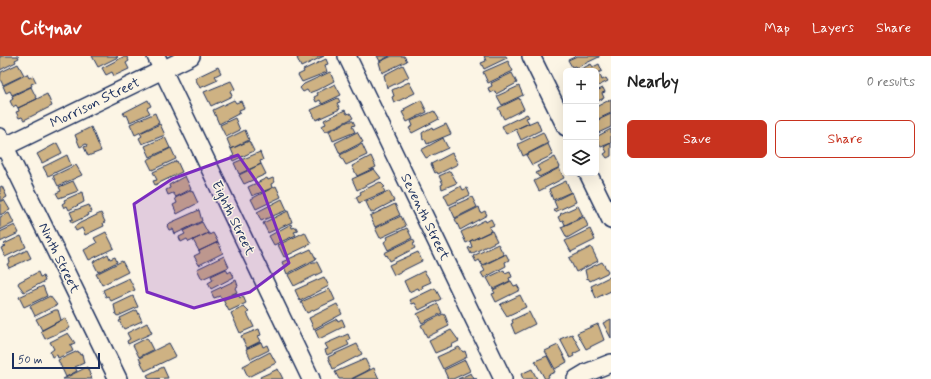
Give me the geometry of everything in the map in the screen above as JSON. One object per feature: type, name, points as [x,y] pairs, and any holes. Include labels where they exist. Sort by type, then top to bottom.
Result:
[{"type":"street","name":"Morrison Street","points":[[2,145],[159,63],[191,56]]},
{"type":"street","name":"Seventh Street","points":[[347,56],[503,379]]},
{"type":"street","points":[[531,56],[563,121]]},
{"type":"street","name":"Eighth Street","points":[[159,63],[311,379]]},
{"type":"street","name":"Ninth Street","points":[[2,145],[118,379]]},
{"type":"street","points":[[589,176],[611,220]]},
{"type":"street","points":[[576,379],[586,373],[611,363]]},
{"type":"highlighted area","points":[[238,155],[263,191],[289,263],[250,292],[194,308],[147,292],[134,204],[172,179]]},
{"type":"building","points":[[0,56],[18,56],[19,58],[15,60],[16,62],[0,70]]},
{"type":"building","points":[[92,56],[117,56],[118,57],[98,67]]},
{"type":"building","points":[[301,56],[324,56],[301,67],[297,58]]},
{"type":"building","points":[[377,56],[390,56],[380,61]]},
{"type":"building","points":[[392,56],[404,56],[407,61],[382,73],[379,62]]},
{"type":"building","points":[[484,56],[506,56],[507,58],[484,69],[481,63],[486,61]]},
{"type":"building","points":[[577,56],[599,56],[576,68],[575,66],[572,67],[568,60]]},
{"type":"building","points":[[123,57],[127,57],[129,61],[126,63],[129,69],[114,76],[112,72],[106,75],[102,68]]},
{"type":"building","points":[[326,59],[328,64],[325,65],[327,72],[302,82],[298,75],[304,72],[303,70]]},
{"type":"building","points":[[508,61],[513,71],[488,83],[483,72]]},
{"type":"building","points":[[18,64],[24,75],[3,85],[0,79],[1,72]]},
{"type":"building","points":[[591,64],[593,67],[599,64],[602,71],[599,72],[599,68],[583,68]]},
{"type":"building","points":[[403,65],[409,77],[387,88],[384,75]]},
{"type":"building","points":[[218,67],[221,73],[215,76],[218,80],[200,88],[195,78]]},
{"type":"building","points":[[330,72],[334,81],[309,93],[307,90],[303,92],[300,88],[304,84]]},
{"type":"building","points":[[512,73],[517,83],[496,94],[495,91],[490,93],[488,88],[492,86],[491,83]]},
{"type":"building","points":[[27,74],[29,78],[33,76],[36,82],[31,84],[32,86],[12,95],[10,91],[6,93],[3,86]]},
{"type":"building","points":[[599,76],[602,80],[606,78],[608,81],[599,86]]},
{"type":"building","points":[[231,81],[235,89],[230,91],[232,96],[211,106],[204,92]]},
{"type":"building","points":[[409,82],[415,93],[394,103],[392,90]]},
{"type":"building","points":[[335,84],[341,95],[322,104],[320,100],[316,102],[314,97],[318,95],[317,93]]},
{"type":"building","points":[[519,86],[523,95],[502,105],[497,96]]},
{"type":"building","points":[[31,87],[37,99],[18,108],[16,105],[13,107],[10,101],[13,99],[12,96]]},
{"type":"building","points":[[603,88],[605,92],[602,93],[604,98],[599,100],[599,90]]},
{"type":"building","points":[[47,94],[52,106],[24,120],[22,117],[19,118],[16,112],[19,111],[18,108]]},
{"type":"building","points":[[338,98],[340,102],[337,103],[340,109],[316,120],[311,110]]},
{"type":"building","points":[[519,98],[524,109],[504,119],[498,108]]},
{"type":"building","points":[[611,99],[611,113],[599,119],[599,105]]},
{"type":"building","points":[[148,100],[151,106],[147,108],[150,113],[130,122],[127,115],[125,116],[123,113]]},
{"type":"building","points":[[234,100],[236,103],[241,101],[244,108],[239,110],[240,113],[219,124],[213,110]]},
{"type":"building","points":[[421,100],[427,112],[407,122],[402,112],[405,111],[404,109]]},
{"type":"building","points":[[345,110],[347,114],[350,113],[353,118],[325,132],[321,126],[326,124],[324,120]]},
{"type":"building","points":[[434,111],[439,119],[412,133],[409,128],[413,126],[411,121]]},
{"type":"building","points":[[155,113],[159,123],[135,135],[130,124]]},
{"type":"building","points":[[527,114],[529,117],[526,118],[529,123],[506,134],[502,126]]},
{"type":"building","points":[[611,114],[611,127],[599,133],[599,120]]},
{"type":"building","points":[[235,118],[240,130],[226,137],[220,125]]},
{"type":"building","points":[[537,120],[541,130],[521,140],[516,129]]},
{"type":"building","points":[[349,121],[353,121],[355,125],[352,126],[355,132],[333,141],[329,131]]},
{"type":"building","points":[[160,124],[165,135],[142,144],[139,138],[142,136],[140,133]]},
{"type":"building","points":[[446,124],[451,134],[427,144],[425,139],[423,140],[422,133],[432,127],[433,130]]},
{"type":"building","points":[[91,127],[101,151],[88,156],[84,147],[87,146],[86,144],[80,147],[75,135]]},
{"type":"building","points":[[611,129],[611,143],[601,147],[599,143],[599,135]]},
{"type":"building","points":[[245,130],[249,140],[231,149],[227,139]]},
{"type":"building","points":[[357,132],[363,142],[340,154],[335,143]]},
{"type":"building","points":[[543,132],[548,143],[523,156],[518,144]]},
{"type":"building","points":[[165,137],[170,148],[150,157],[145,146]]},
{"type":"building","points":[[443,138],[448,148],[426,158],[421,150]]},
{"type":"building","points":[[249,141],[254,151],[233,161],[231,157],[234,156],[231,149]]},
{"type":"building","points":[[57,143],[62,153],[42,163],[37,154]]},
{"type":"building","points":[[611,143],[611,156],[607,158],[604,154],[607,152],[604,147]]},
{"type":"building","points":[[362,144],[367,155],[346,165],[340,155]]},
{"type":"building","points":[[548,144],[553,155],[532,165],[526,155]]},
{"type":"building","points":[[171,148],[176,159],[152,170],[147,160]]},
{"type":"building","points":[[260,152],[263,160],[260,161],[261,164],[239,174],[234,163]]},
{"type":"building","points":[[452,153],[458,164],[438,174],[437,172],[435,173],[431,164]]},
{"type":"building","points":[[67,155],[71,165],[48,176],[43,167]]},
{"type":"building","points":[[371,156],[376,167],[357,176],[352,166]]},
{"type":"building","points":[[555,157],[560,167],[539,177],[536,173],[540,171],[537,166]]},
{"type":"building","points":[[177,161],[182,172],[155,185],[153,181],[157,180],[153,172]]},
{"type":"building","points":[[261,164],[266,174],[244,184],[239,175]]},
{"type":"building","points":[[76,165],[82,175],[58,186],[53,176]]},
{"type":"building","points":[[559,168],[564,178],[539,191],[534,181]]},
{"type":"building","points":[[374,169],[381,178],[357,190],[352,179]]},
{"type":"building","points":[[450,171],[457,183],[442,189],[441,185],[443,184],[439,176]]},
{"type":"building","points":[[185,176],[191,189],[176,197],[173,193],[168,195],[166,190],[170,188],[169,185]]},
{"type":"building","points":[[267,178],[268,180],[273,178],[275,182],[271,184],[272,188],[252,196],[248,187]]},
{"type":"building","points":[[73,181],[78,191],[59,198],[56,193],[61,191],[59,187]]},
{"type":"building","points":[[566,181],[571,192],[553,200],[549,189]]},
{"type":"building","points":[[380,182],[385,187],[383,188],[385,192],[359,203],[356,197],[361,194],[360,192]]},
{"type":"building","points":[[2,186],[7,197],[0,201],[0,187]]},
{"type":"building","points":[[276,186],[281,197],[256,209],[251,199]]},
{"type":"building","points":[[461,186],[463,190],[467,188],[470,195],[449,205],[444,195]]},
{"type":"building","points":[[192,190],[198,203],[177,214],[173,205],[177,203],[175,198]]},
{"type":"building","points":[[389,191],[394,201],[371,213],[366,202]]},
{"type":"building","points":[[82,192],[84,202],[69,210],[67,206],[64,208],[62,204],[65,202],[64,200]]},
{"type":"building","points":[[572,192],[576,202],[555,212],[554,209],[557,208],[554,201]]},
{"type":"building","points":[[472,197],[477,207],[455,218],[450,207]]},
{"type":"building","points":[[282,199],[287,210],[261,221],[257,212]]},
{"type":"building","points":[[4,200],[10,210],[0,215],[0,202]]},
{"type":"building","points":[[395,204],[400,215],[375,227],[370,216]]},
{"type":"building","points":[[89,205],[92,212],[72,223],[70,220],[73,219],[70,212]]},
{"type":"building","points":[[578,206],[583,216],[565,225],[563,220],[560,221],[558,217],[561,215],[560,214]]},
{"type":"building","points":[[479,207],[481,213],[485,211],[487,215],[460,230],[455,219]]},
{"type":"building","points":[[199,210],[202,221],[175,234],[173,229],[169,230],[167,226],[170,223]]},
{"type":"building","points":[[288,211],[292,222],[268,233],[263,223]]},
{"type":"building","points":[[9,213],[14,223],[0,230],[0,217]]},
{"type":"building","points":[[101,213],[105,222],[103,223],[104,226],[85,235],[82,228],[76,231],[74,227]]},
{"type":"building","points":[[401,216],[406,226],[380,238],[375,228]]},
{"type":"building","points":[[584,217],[588,226],[567,238],[561,227]]},
{"type":"building","points":[[491,219],[494,225],[489,227],[491,231],[466,243],[461,232],[485,220],[486,222]]},
{"type":"building","points":[[202,222],[208,233],[189,242],[187,239],[181,242],[179,237],[185,234],[183,231]]},
{"type":"building","points":[[291,224],[292,228],[296,227],[298,231],[294,232],[296,235],[274,245],[269,236]]},
{"type":"building","points":[[15,225],[19,233],[0,242],[0,232]]},
{"type":"building","points":[[407,228],[412,238],[388,250],[384,242],[388,239],[387,237]]},
{"type":"building","points":[[590,229],[595,240],[571,252],[565,241]]},
{"type":"building","points":[[492,231],[497,241],[471,254],[468,248],[472,247],[470,241]]},
{"type":"building","points":[[106,232],[114,248],[89,260],[84,250],[97,243],[94,238]]},
{"type":"building","points":[[305,232],[311,244],[284,257],[278,245]]},
{"type":"building","points":[[209,233],[209,235],[213,233],[218,242],[199,251],[193,240]]},
{"type":"building","points":[[21,236],[26,247],[5,257],[1,248],[6,246],[4,244]]},
{"type":"building","points":[[413,239],[415,248],[390,261],[384,253]]},
{"type":"building","points":[[218,242],[223,253],[199,265],[194,256],[200,253],[199,251]]},
{"type":"building","points":[[498,244],[504,255],[482,265],[479,260],[476,262],[473,256]]},
{"type":"building","points":[[591,247],[598,261],[576,272],[569,258]]},
{"type":"building","points":[[311,249],[316,259],[287,274],[282,262]]},
{"type":"building","points":[[27,250],[31,258],[9,268],[7,264],[10,263],[9,259]]},
{"type":"building","points":[[418,252],[422,261],[394,275],[389,265]]},
{"type":"building","points":[[108,254],[110,259],[115,257],[117,262],[98,272],[93,262]]},
{"type":"building","points":[[506,254],[509,260],[505,262],[506,266],[484,278],[481,273],[485,271],[482,266]]},
{"type":"building","points":[[224,256],[229,267],[202,279],[197,269]]},
{"type":"building","points":[[122,261],[128,272],[102,285],[96,274]]},
{"type":"building","points":[[313,262],[317,262],[322,272],[294,286],[288,275]]},
{"type":"building","points":[[602,262],[608,271],[607,273],[590,281],[588,278],[587,279],[585,270]]},
{"type":"building","points":[[226,269],[228,273],[231,271],[234,277],[211,289],[208,283],[213,280],[211,276]]},
{"type":"building","points":[[504,270],[505,273],[510,271],[512,277],[509,278],[510,281],[493,289],[487,278]]},
{"type":"building","points":[[424,271],[431,282],[422,286],[423,288],[419,290],[418,288],[409,292],[404,281]]},
{"type":"building","points":[[38,272],[40,277],[43,276],[45,281],[24,292],[18,284],[19,282]]},
{"type":"building","points":[[324,277],[329,286],[300,301],[295,290]]},
{"type":"building","points":[[609,277],[611,279],[611,291],[596,298],[591,286]]},
{"type":"building","points":[[129,278],[135,290],[111,301],[108,296],[106,297],[103,290]]},
{"type":"building","points":[[236,280],[238,286],[235,288],[237,292],[222,299],[220,296],[214,298],[211,292]]},
{"type":"building","points":[[511,281],[514,286],[517,285],[520,290],[496,302],[492,294],[495,293],[493,290]]},
{"type":"building","points":[[43,286],[47,296],[24,307],[19,297]]},
{"type":"building","points":[[435,288],[441,299],[419,310],[415,303],[412,304],[410,300]]},
{"type":"building","points":[[330,289],[335,300],[307,313],[301,302]]},
{"type":"building","points":[[237,293],[240,298],[243,296],[246,303],[229,311],[223,300]]},
{"type":"building","points":[[520,295],[526,307],[507,316],[500,305]]},
{"type":"building","points":[[50,296],[57,305],[35,316],[30,306]]},
{"type":"building","points":[[133,296],[138,307],[118,316],[116,315],[114,305]]},
{"type":"building","points":[[337,304],[342,314],[314,329],[309,318]]},
{"type":"building","points":[[438,304],[442,313],[422,323],[417,314]]},
{"type":"building","points":[[244,307],[249,312],[247,313],[254,327],[240,333],[231,313]]},
{"type":"building","points":[[58,310],[61,320],[42,330],[36,319]]},
{"type":"building","points":[[137,310],[142,321],[124,329],[119,321],[121,320],[120,318]]},
{"type":"building","points":[[529,312],[535,324],[515,334],[511,324],[513,323],[512,320]]},
{"type":"building","points":[[443,314],[445,315],[449,326],[427,337],[421,325]]},
{"type":"building","points":[[65,318],[70,328],[45,339],[41,331]]},
{"type":"building","points":[[337,319],[338,321],[342,319],[345,326],[319,339],[315,330]]},
{"type":"building","points":[[611,319],[611,338],[603,323]]},
{"type":"building","points":[[147,323],[152,333],[128,344],[127,341],[130,339],[127,333]]},
{"type":"building","points":[[598,324],[604,340],[586,349],[577,333]]},
{"type":"building","points":[[259,329],[261,335],[258,336],[261,341],[247,348],[241,336]]},
{"type":"building","points":[[451,330],[459,341],[451,345],[452,346],[435,353],[429,341]]},
{"type":"building","points":[[68,333],[75,343],[70,345],[73,351],[58,358],[57,355],[52,357],[50,352],[54,349],[50,342]]},
{"type":"building","points":[[348,334],[350,339],[347,341],[349,345],[327,355],[325,350],[328,349],[325,344]]},
{"type":"building","points":[[572,334],[581,350],[573,354],[574,356],[570,358],[560,339]]},
{"type":"building","points":[[147,338],[153,350],[139,357],[133,345]]},
{"type":"building","points":[[261,342],[263,347],[267,345],[269,350],[251,359],[246,349]]},
{"type":"building","points":[[169,343],[176,356],[145,371],[139,358]]},
{"type":"building","points":[[357,344],[362,354],[333,369],[328,357]]},
{"type":"building","points":[[558,345],[567,362],[555,369],[545,351]]},
{"type":"building","points":[[459,347],[463,352],[465,351],[467,357],[443,369],[437,357]]},
{"type":"building","points":[[78,351],[80,355],[82,354],[84,363],[75,367],[77,371],[66,377],[58,360]]},
{"type":"building","points":[[270,352],[276,363],[248,377],[243,366]]},
{"type":"building","points":[[547,356],[555,372],[548,375],[549,377],[545,379],[535,361]]},
{"type":"building","points":[[365,359],[370,369],[351,379],[339,379],[335,372]]},
{"type":"building","points":[[465,360],[470,371],[453,379],[448,379],[444,370]]},
{"type":"building","points":[[87,367],[92,379],[63,379]]},
{"type":"building","points":[[163,367],[168,378],[149,379],[147,375]]},
{"type":"building","points":[[374,368],[379,379],[352,379]]},
{"type":"building","points":[[278,369],[283,379],[261,379],[260,377]]},
{"type":"building","points":[[532,369],[537,379],[523,379],[521,374]]},
{"type":"building","points":[[471,373],[474,379],[458,379]]}]
